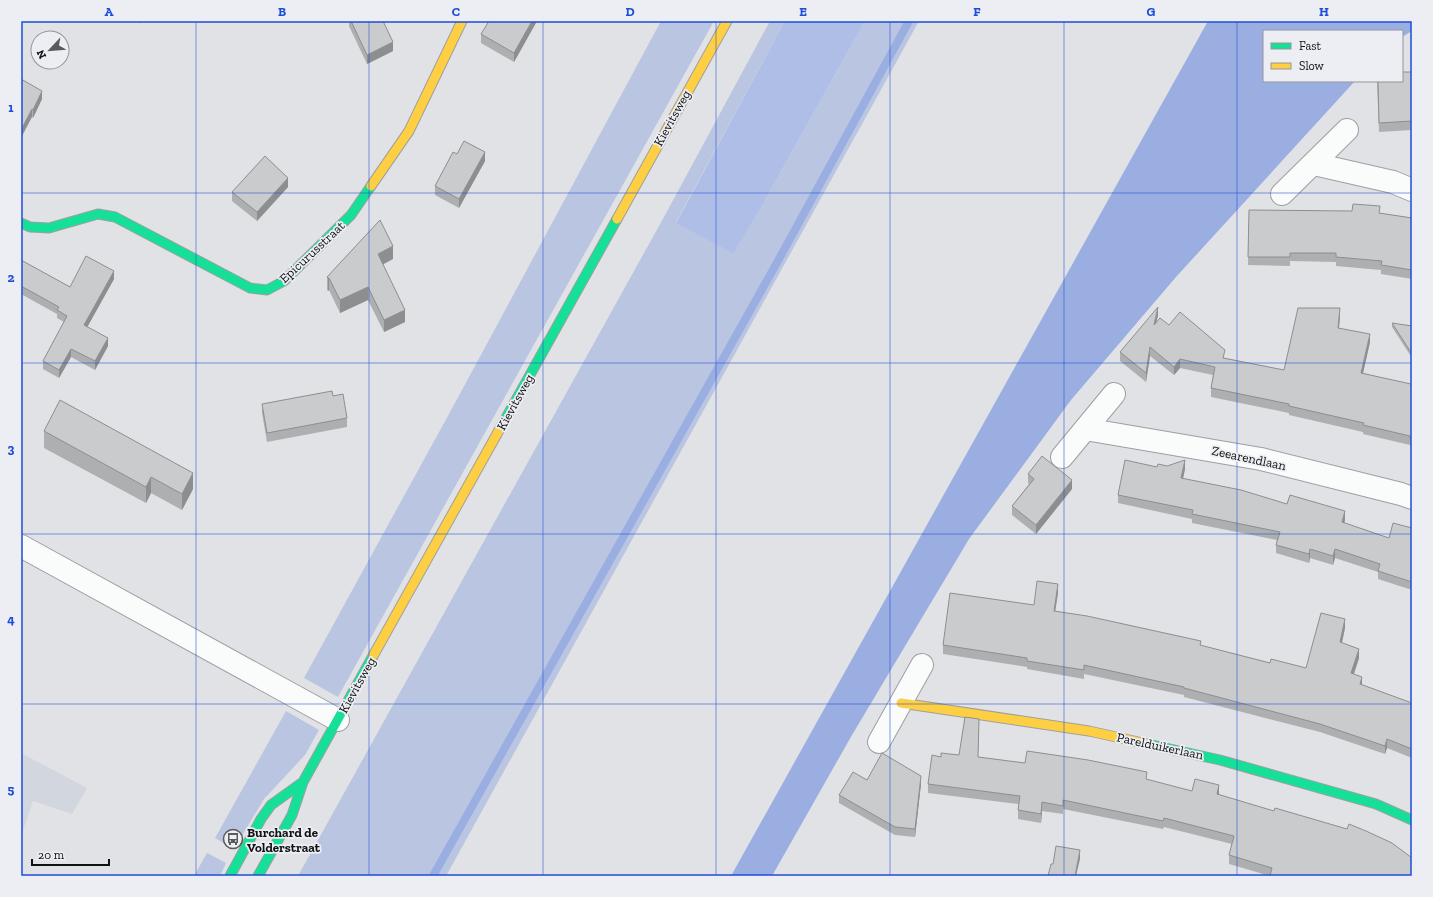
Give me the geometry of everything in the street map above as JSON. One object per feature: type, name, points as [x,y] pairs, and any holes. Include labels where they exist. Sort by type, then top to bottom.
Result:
[{"type":"street","name":"Epicurusstraat","points":[[21,223],[27,226],[42,229],[98,214],[115,217],[250,288],[267,290],[284,281],[351,215],[409,130],[462,21]]},
{"type":"street","name":"Kievitsweg","points":[[258,876],[292,815],[303,782],[727,21]]},
{"type":"street","points":[[1282,194],[1347,130]]},
{"type":"street","points":[[1314,164],[1393,182],[1412,190]]},
{"type":"street","points":[[1062,457],[1114,394]]},
{"type":"street","name":"Zeearendlaan","points":[[1085,429],[1261,459],[1412,498]]},
{"type":"street","points":[[21,546],[338,720]]},
{"type":"street","points":[[879,742],[922,665]]},
{"type":"street","name":"Parelduikerlaan","points":[[901,703],[1089,731],[1220,760],[1376,804],[1412,820]]},
{"type":"street","name":"Kievitsweg","points":[[230,876],[261,818],[272,805],[303,782]]},
{"type":"shaded area","points":[[661,21],[714,21],[338,697],[304,678],[455,403]]},
{"type":"shaded area","points":[[770,21],[785,21],[676,222],[765,200],[865,21],[919,21],[446,876],[298,876],[664,217]]},
{"type":"shaded area","points":[[785,21],[865,21],[765,200],[733,253],[676,223]]},
{"type":"shaded area","points":[[1208,21],[1412,21],[1412,31],[1403,36],[1403,30],[1263,30],[1263,82],[1354,82],[1176,277],[1071,400],[969,539],[852,735],[772,876],[731,876]]},
{"type":"shaded area","points":[[286,711],[319,730],[305,755],[264,799],[234,849],[215,838]]},
{"type":"shaded area","points":[[21,753],[87,788],[72,814],[33,801],[21,836]]},
{"type":"shaded area","points":[[207,853],[226,863],[220,876],[194,876]]},
{"type":"building","points":[[351,21],[383,21],[393,42],[367,55]]},
{"type":"building","points":[[489,21],[532,21],[514,53],[481,34]]},
{"type":"building","points":[[1403,72],[1412,72],[1412,121],[1379,123],[1378,82],[1403,82]]},
{"type":"building","points":[[21,79],[42,91],[21,130]]},
{"type":"building","points":[[464,141],[485,152],[459,199],[435,186],[453,152],[457,154]]},
{"type":"building","points":[[265,156],[288,178],[257,212],[232,192]]},
{"type":"building","points":[[1353,204],[1380,206],[1379,213],[1412,218],[1412,270],[1381,265],[1382,261],[1336,257],[1336,253],[1290,253],[1290,257],[1248,257],[1249,210],[1352,211]]},
{"type":"building","points":[[380,220],[393,246],[378,254],[405,310],[384,320],[368,287],[340,300],[329,278],[327,277]]},
{"type":"building","points":[[86,256],[114,271],[84,325],[108,338],[95,361],[71,349],[59,370],[43,361],[67,316],[57,310],[59,307],[21,286],[21,260],[70,287]]},
{"type":"building","points":[[1158,307],[1154,325],[1160,318],[1169,325],[1180,312],[1225,350],[1223,358],[1284,370],[1298,308],[1340,308],[1338,328],[1370,334],[1361,373],[1411,384],[1412,439],[1410,439],[1410,436],[1363,425],[1364,423],[1289,406],[1289,404],[1211,388],[1215,367],[1180,359],[1174,367],[1150,347],[1146,373],[1120,352]]},
{"type":"building","points":[[1392,323],[1412,326],[1412,354]]},
{"type":"building","points":[[332,391],[333,396],[343,394],[347,418],[267,433],[262,404]]},
{"type":"building","points":[[60,400],[193,473],[182,494],[151,477],[146,487],[44,431]]},
{"type":"building","points":[[1042,456],[1072,480],[1036,525],[1012,506],[1034,479],[1028,474]]},
{"type":"building","points":[[1125,460],[1157,467],[1158,464],[1167,466],[1185,460],[1181,478],[1241,490],[1287,504],[1290,495],[1345,511],[1342,522],[1389,538],[1393,523],[1412,528],[1412,582],[1378,571],[1380,564],[1335,549],[1333,556],[1310,549],[1309,554],[1276,545],[1280,532],[1192,514],[1193,510],[1118,495]]},
{"type":"building","points":[[1037,581],[1058,584],[1054,611],[1087,616],[1201,641],[1200,645],[1270,663],[1271,659],[1306,668],[1321,613],[1345,619],[1340,642],[1359,649],[1351,673],[1362,677],[1360,684],[1412,703],[1412,749],[1387,739],[1385,746],[1320,724],[1184,687],[1084,665],[1084,670],[1027,661],[1027,658],[943,645],[950,593],[1034,605]]},
{"type":"building","points":[[965,717],[979,719],[978,757],[1025,763],[1027,751],[1088,760],[1147,772],[1146,779],[1192,791],[1195,779],[1219,785],[1217,794],[1274,811],[1275,808],[1347,829],[1349,824],[1392,843],[1412,858],[1412,876],[1270,876],[1272,868],[1229,855],[1234,836],[1164,818],[1163,821],[1063,800],[1063,806],[1042,802],[1041,814],[1018,810],[1020,796],[928,784],[932,755],[941,757],[941,753],[959,755]]},
{"type":"building","points":[[882,753],[921,776],[915,829],[895,827],[839,795],[853,772],[867,780]]},
{"type":"building","points":[[1056,846],[1080,850],[1075,876],[1048,876],[1051,864],[1053,864]]},
{"type":"waterway","points":[[433,876],[779,259],[909,21]]},
{"type":"traffic: fast","points":[[21,223],[30,227],[49,228],[98,214],[115,217],[250,288],[267,290],[284,281],[351,215],[371,186]]},
{"type":"traffic: fast","points":[[502,425],[617,219]]},
{"type":"traffic: fast","points":[[258,876],[292,815],[303,782],[373,656]]},
{"type":"traffic: fast","points":[[1152,745],[1220,760],[1376,804],[1412,820]]},
{"type":"traffic: fast","points":[[230,876],[261,819],[271,805],[303,782]]},
{"type":"traffic: slow","points":[[371,186],[409,131],[462,21]]},
{"type":"traffic: slow","points":[[617,219],[727,21]]},
{"type":"traffic: slow","points":[[373,656],[502,425]]},
{"type":"traffic: slow","points":[[901,703],[1089,731],[1152,745]]},
{"type":"place","name":"Burchard de Volderstraat","points":[[233,839]]}]
